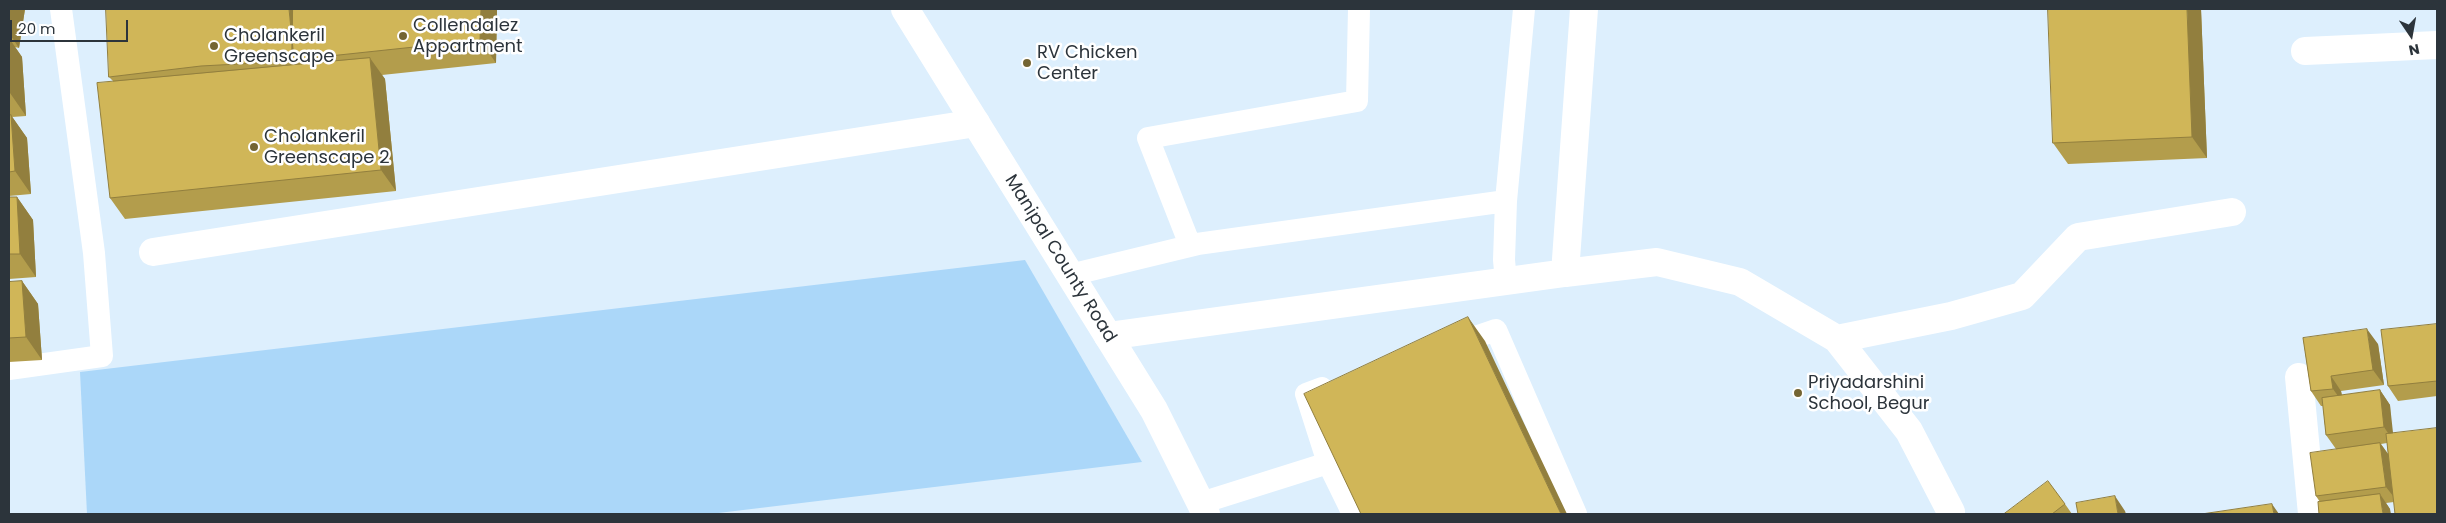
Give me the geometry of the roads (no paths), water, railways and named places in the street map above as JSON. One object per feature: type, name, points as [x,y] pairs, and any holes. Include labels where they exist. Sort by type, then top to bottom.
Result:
[{"type":"street","name":"Manipal County Road","points":[[905,9],[1154,410],[1204,509]]},
{"type":"street","points":[[1565,273],[1584,9]]},
{"type":"street","points":[[2305,52],[2437,45]]},
{"type":"street","points":[[153,252],[976,123]]},
{"type":"street","points":[[1837,339],[1951,316],[2022,296],[2078,236],[2232,212]]},
{"type":"street","points":[[1108,336],[1657,262],[1740,282],[1837,339],[1909,432],[1951,512]]},
{"type":"street","points":[[2299,377],[2312,514]]},
{"type":"lane","points":[[9,368],[102,356],[94,253],[61,9]]},
{"type":"lane","points":[[1359,9],[1356,102],[1148,138],[1190,245],[1506,201]]},
{"type":"lane","points":[[1506,281],[1504,260],[1506,201],[1524,9]]},
{"type":"lane","points":[[1070,275],[1198,244]]},
{"type":"lane","points":[[1429,353],[1496,330],[1576,514]]},
{"type":"lane","points":[[1344,381],[1306,394],[1328,463],[1353,514]]},
{"type":"lane","points":[[1204,509],[1328,463]]},
{"type":"place","name":"Collendalez Appartment","points":[[403,36]]},
{"type":"place","name":"Cholankeril Greenscape","points":[[214,46]]},
{"type":"place","name":"RV Chicken Center","points":[[1027,63]]},
{"type":"place","name":"Cholankeril Greenscape 2","points":[[254,147]]},
{"type":"place","name":"Priyadarshini School, Begur","points":[[1798,393]]}]
